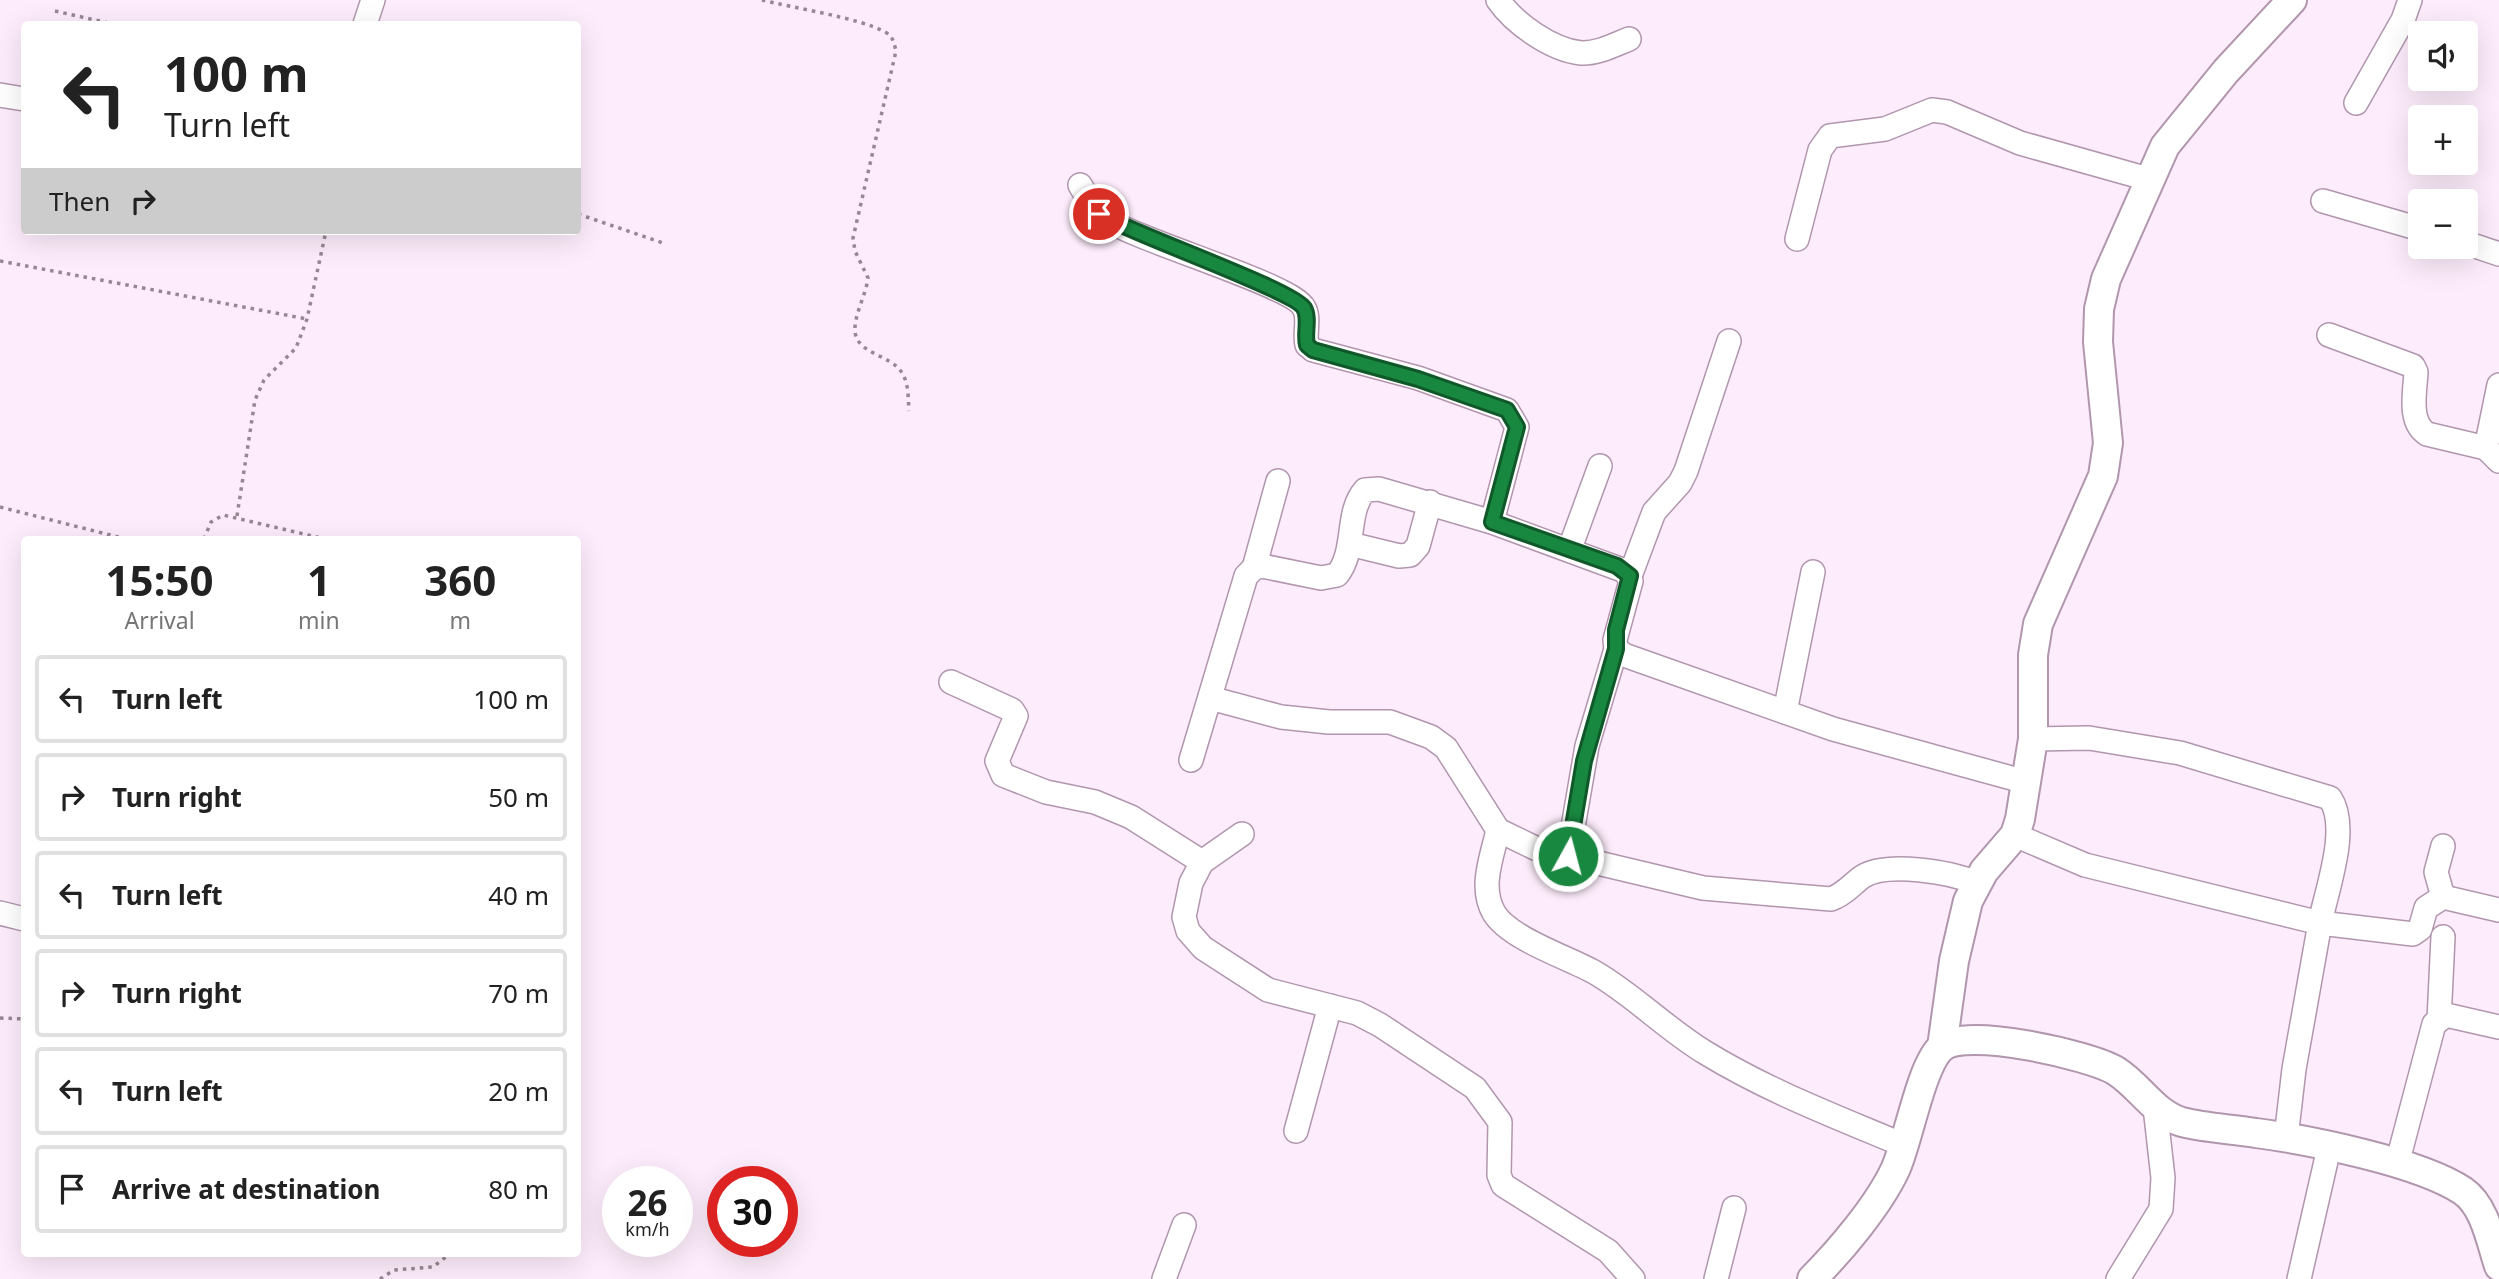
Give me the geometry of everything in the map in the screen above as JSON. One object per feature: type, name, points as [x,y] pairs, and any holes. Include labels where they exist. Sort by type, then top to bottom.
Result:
[{"type":"street","points":[[366,21],[373,0]]},
{"type":"street","points":[[1498,0],[1505,10],[1539,36],[1569,50],[1594,52],[1629,39]]},
{"type":"street","points":[[1812,1279],[1880,1196],[1895,1169],[1930,1065],[1942,1047],[1961,925],[1976,883],[2015,835],[2033,739],[2034,654],[2038,624],[2103,476],[2106,454],[2106,401],[2098,342],[2099,309],[2106,279],[2148,180],[2181,123],[2292,0]]},
{"type":"street","points":[[2356,103],[2403,20],[2410,0]]},
{"type":"street","points":[[0,95],[21,98]]},
{"type":"street","points":[[1797,239],[1820,150],[1830,136],[1885,129],[1932,110],[1947,112],[2020,143],[2148,180]]},
{"type":"street","points":[[1080,185],[1099,214],[1123,229],[1274,289],[1300,304],[1306,316],[1307,345],[1313,350],[1418,379],[1507,410],[1517,427],[1492,522]]},
{"type":"street","points":[[2323,201],[2408,226]]},
{"type":"street","points":[[2478,247],[2499,254]]},
{"type":"street","points":[[2329,335],[2413,366],[2416,372],[2415,416],[2419,429],[2427,434],[2492,454],[2499,385]]},
{"type":"street","points":[[1568,856],[1587,746],[1616,649],[1616,630],[1630,576],[1654,512],[1681,483],[1729,341]]},
{"type":"street","points":[[1570,548],[1600,466]]},
{"type":"street","points":[[1191,760],[1246,576],[1254,568],[1278,481]]},
{"type":"street","points":[[1254,568],[1262,566],[1321,578],[1337,575],[1346,563],[1357,499],[1365,490],[1379,489],[1430,502],[1570,548],[1617,566],[1630,576]]},
{"type":"street","points":[[1350,544],[1399,556],[1410,555],[1418,546],[1430,502]]},
{"type":"street","points":[[1785,712],[1812,572]]},
{"type":"street","points":[[1616,649],[1651,666],[1833,729],[2026,782]]},
{"type":"street","points":[[951,682],[1012,710],[1016,716],[997,761],[1003,775],[1046,792],[1095,802],[1131,817],[1202,862]]},
{"type":"street","points":[[1210,698],[1281,717],[1329,722],[1390,722],[1431,737],[1446,748],[1498,830],[1535,848],[1568,856],[1703,888],[1831,899],[1841,896],[1863,876],[1884,871],[1940,871],[1976,883]]},
{"type":"street","points":[[2033,739],[2090,738],[2180,753],[2330,798],[2338,810],[2340,828],[2294,1069],[2286,1138]]},
{"type":"street","points":[[1498,830],[1487,875],[1488,897],[1495,914],[1509,928],[1595,973],[1669,1030],[1749,1078],[1903,1145]]},
{"type":"street","points":[[1242,834],[1202,862],[1191,883],[1184,917],[1188,931],[1202,948],[1268,990],[1330,1006],[1380,1025],[1475,1088],[1500,1122],[1499,1175],[1503,1185],[1608,1251],[1633,1279]]},
{"type":"street","points":[[2015,835],[2085,865],[2320,923],[2413,934],[2420,929],[2426,908],[2443,897],[2499,910]]},
{"type":"street","points":[[2443,846],[2436,872],[2443,897]]},
{"type":"street","points":[[0,913],[21,918]]},
{"type":"street","points":[[2439,1020],[2443,937]]},
{"type":"street","points":[[1296,1130],[1330,1006]]},
{"type":"street","points":[[2397,1164],[2434,1024],[2446,1015],[2499,1027]]},
{"type":"street","points":[[1942,1047],[1960,1040],[1981,1041],[2087,1059],[2113,1069],[2134,1084],[2155,1107],[2183,1122],[2286,1138],[2397,1164],[2443,1180],[2466,1193],[2482,1215],[2499,1266]]},
{"type":"street","points":[[2118,1279],[2161,1209],[2163,1178],[2155,1107]]},
{"type":"street","points":[[2301,1278],[2329,1148]]},
{"type":"street","points":[[1716,1279],[1734,1208]]},
{"type":"street","points":[[1164,1279],[1184,1225]]},
{"type":"path","points":[[762,0],[864,25],[886,33],[893,39],[896,51],[853,238],[855,251],[868,278],[854,328],[856,339],[864,347],[901,370],[906,382],[909,411]]},
{"type":"path","points":[[54,11],[99,21]]},
{"type":"path","points":[[581,215],[666,244]]},
{"type":"path","points":[[237,516],[255,400],[264,380],[296,348],[307,319],[325,235]]},
{"type":"path","points":[[0,261],[307,319]]},
{"type":"path","points":[[0,507],[114,536]]},
{"type":"path","points":[[206,536],[217,516],[237,516],[314,536]]},
{"type":"path","points":[[0,1018],[21,1019]]},
{"type":"path","points":[[380,1279],[386,1272],[394,1270],[433,1267],[445,1257]]},
{"type":"route","points":[[1099,214],[1123,229],[1274,289],[1300,304],[1305,309],[1307,345],[1313,350],[1418,379],[1507,410],[1517,427],[1492,522],[1617,566],[1630,576],[1631,581],[1616,630],[1616,649],[1587,746],[1575,803],[1568,856]]}]
